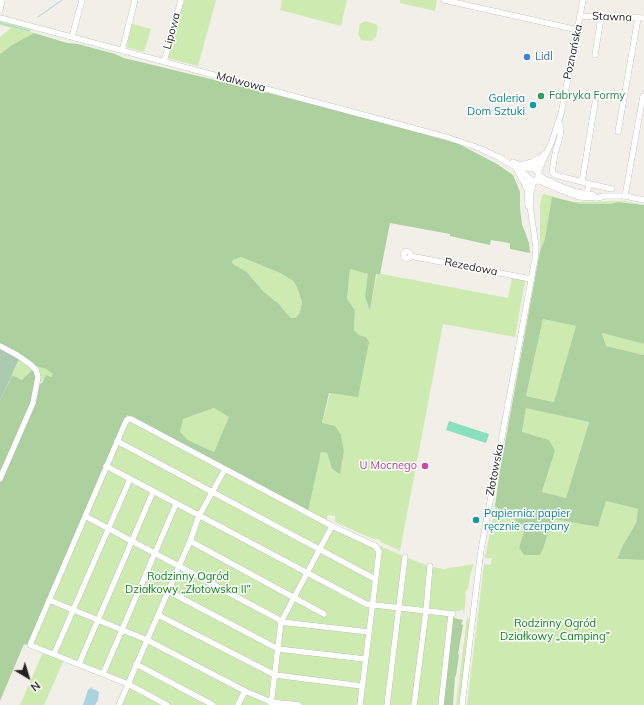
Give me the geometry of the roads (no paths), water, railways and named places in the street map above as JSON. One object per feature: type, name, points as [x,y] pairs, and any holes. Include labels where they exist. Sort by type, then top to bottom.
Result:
[{"type":"street","points":[[0,10],[2,0]]},
{"type":"street","points":[[72,38],[82,0]]},
{"type":"street","points":[[122,50],[135,0]]},
{"type":"street","name":"Lipowa","points":[[164,62],[181,0]]},
{"type":"street","points":[[444,0],[578,30]]},
{"type":"street","name":"Poznańska","points":[[536,180],[558,122],[583,0]]},
{"type":"street","name":"Stawna","points":[[580,16],[641,18]]},
{"type":"street","points":[[594,55],[601,16]]},
{"type":"street","name":"Malwowa","points":[[0,18],[434,133],[493,152],[518,166],[531,169],[540,168],[545,182]]},
{"type":"street","points":[[618,132],[641,18]]},
{"type":"street","points":[[625,196],[643,96]]},
{"type":"street","points":[[582,182],[595,103]]},
{"type":"street","points":[[558,122],[561,127],[560,136],[552,172],[582,182],[612,189]]},
{"type":"street","points":[[547,150],[528,172],[527,177],[530,180],[545,182],[585,196],[625,196],[644,200]]},
{"type":"street","points":[[545,182],[529,192],[518,166],[534,161],[547,150]]},
{"type":"street","name":"Malwowa","points":[[518,166],[527,177]]},
{"type":"street","points":[[540,168],[545,182]]},
{"type":"street","name":"Złotowska","points":[[462,705],[482,547],[536,254],[535,237],[527,205],[529,192],[527,177]]},
{"type":"street","name":"Złotowska","points":[[529,192],[536,180]]},
{"type":"street","points":[[585,196],[590,184]]},
{"type":"street","name":"Rezedowa","points":[[410,256],[531,279]]},
{"type":"street","points":[[0,346],[30,364],[36,370],[38,377],[33,403],[0,479]]},
{"type":"street","points":[[168,705],[128,684],[30,645],[117,441],[126,421],[131,419],[332,526],[378,548],[379,552],[360,705]]},
{"type":"street","points":[[117,441],[375,579]]},
{"type":"street","points":[[106,466],[366,604],[452,614],[441,705]]},
{"type":"street","points":[[120,704],[190,541],[199,516],[225,469]]},
{"type":"street","points":[[54,654],[130,479]]},
{"type":"street","points":[[79,664],[153,492]]},
{"type":"street","points":[[103,674],[176,504]]},
{"type":"street","points":[[85,516],[278,619],[281,622],[369,632]]},
{"type":"street","points":[[271,703],[281,622],[332,526]]},
{"type":"street","points":[[190,541],[324,614]]},
{"type":"street","points":[[387,705],[405,557]]},
{"type":"street","points":[[414,705],[430,566]]},
{"type":"street","points":[[168,591],[278,648],[366,659]]},
{"type":"street","points":[[49,600],[147,640],[271,703],[299,705]]},
{"type":"street","points":[[158,615],[275,675],[362,686]]},
{"type":"street","points":[[136,664],[213,705]]},
{"type":"street","points":[[238,705],[245,691]]},
{"type":"water","points":[[92,687],[92,689],[99,692],[98,700],[95,705],[83,705],[88,690]]},
{"type":"waterway","points":[[38,17],[62,0]]},
{"type":"waterway","points":[[0,23],[30,31]]},
{"type":"place","name":"Lidl","points":[[527,57]]},
{"type":"place","name":"Fabryka Formy","points":[[541,96]]},
{"type":"place","name":"Galeria Dom Sztuki","points":[[533,105]]},
{"type":"place","name":"U Mocnego","points":[[425,466]]},
{"type":"place","name":"Papiernia: papier ręcznie czerpany","points":[[476,520]]},
{"type":"park label","name":"Rodzinny Ogród Działkowy „Złotowska II”","points":[[188,583]]},
{"type":"park label","name":"Rodzinny Ogród Działkowy „Camping”","points":[[555,630]]}]
